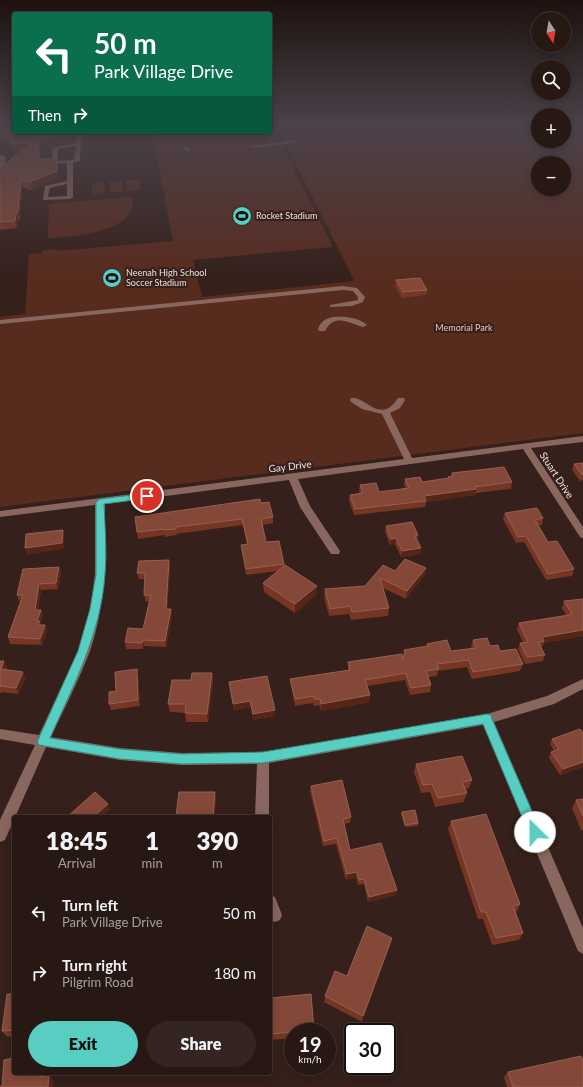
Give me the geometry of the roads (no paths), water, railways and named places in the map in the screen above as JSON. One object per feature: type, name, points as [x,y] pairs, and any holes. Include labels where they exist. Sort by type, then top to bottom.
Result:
[{"type":"street","points":[[70,176],[70,182],[70,197],[45,199],[47,187],[55,184],[70,182]]},
{"type":"street","points":[[0,322],[328,298],[338,319]]},
{"type":"street","points":[[322,329],[325,323],[338,319],[354,319],[364,325]]},
{"type":"street","points":[[354,400],[367,409],[385,412],[399,405],[401,400]]},
{"type":"street","points":[[385,412],[409,461]]},
{"type":"street","name":"Gay Drive","points":[[0,514],[583,439]]},
{"type":"street","name":"Stuart Drive","points":[[526,446],[583,535]]},
{"type":"street","points":[[293,476],[305,507],[335,551]]},
{"type":"street","points":[[0,835],[84,651],[95,609],[100,574],[100,502]]},
{"type":"street","points":[[0,734],[120,754],[182,759],[263,758],[487,719],[550,700],[583,684]]},
{"type":"street","points":[[487,719],[583,946]]},
{"type":"street","points":[[262,815],[263,758]]},
{"type":"place","name":"Rocket Stadium","points":[[242,216]]},
{"type":"place","name":"Neenah High School Soccer Stadium","points":[[112,278]]},
{"type":"park label","name":"Memorial Park","points":[[464,328]]}]
